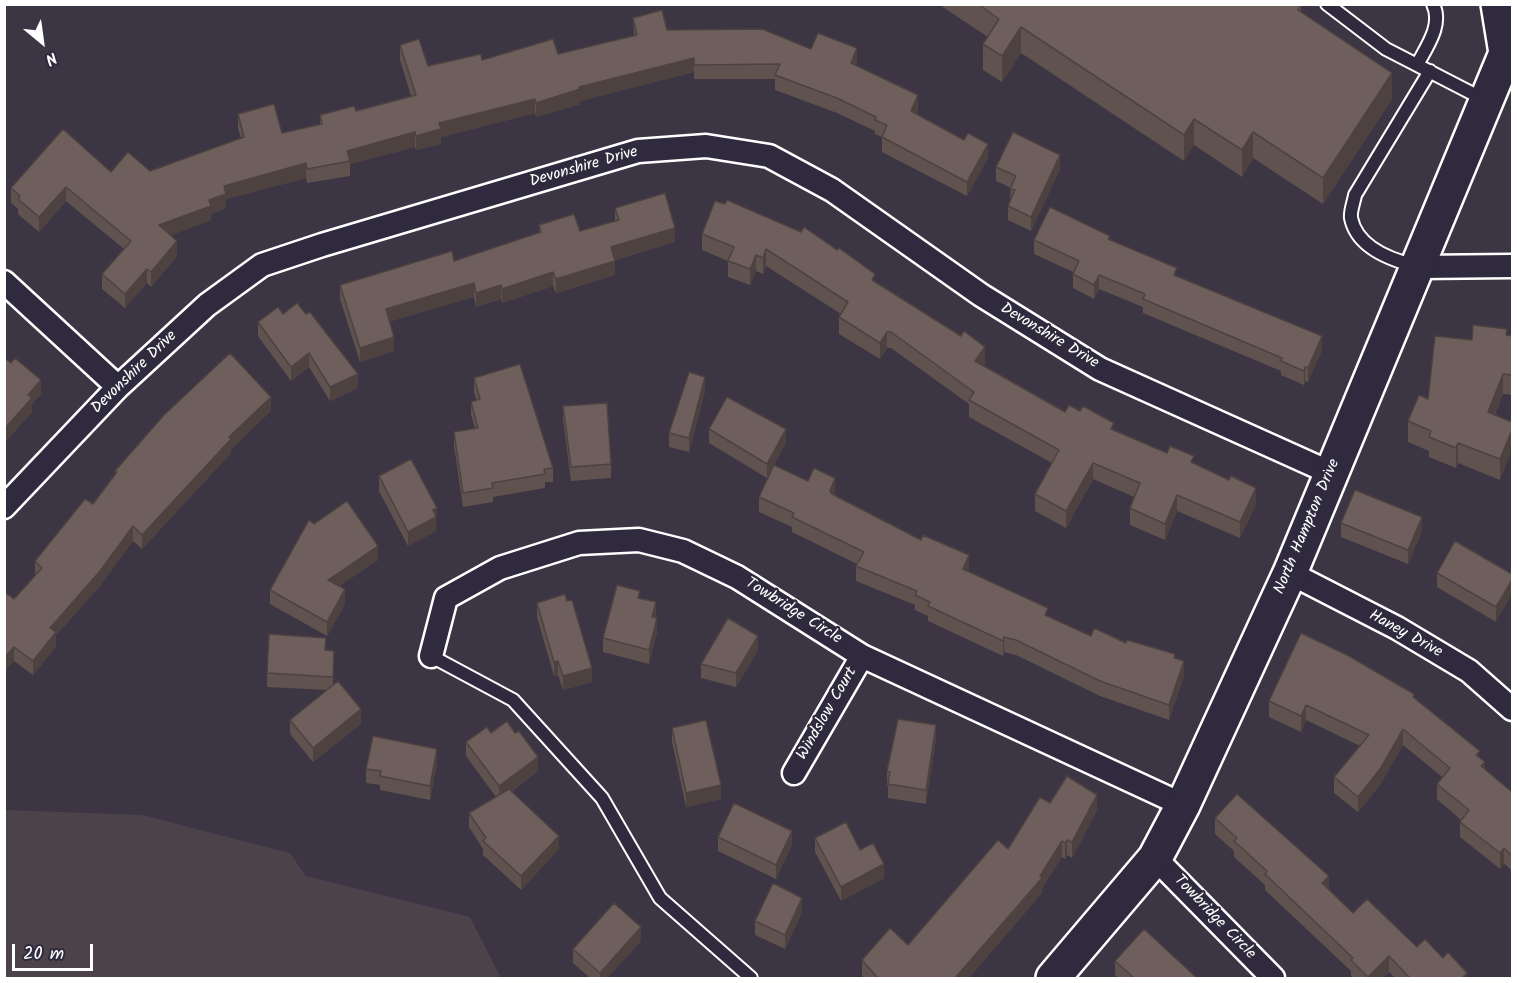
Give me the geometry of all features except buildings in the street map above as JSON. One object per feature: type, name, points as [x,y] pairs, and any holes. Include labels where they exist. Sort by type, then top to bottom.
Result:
[{"type":"street","points":[[1498,4],[1509,50]]},
{"type":"street","name":"North Hampton Drive","points":[[1053,978],[1155,858],[1183,805],[1290,573],[1509,50]]},
{"type":"street","name":"Devonshire Drive","points":[[4,507],[118,387],[207,305],[262,265],[638,151],[706,146],[769,156],[832,190],[981,295],[1100,369],[1331,473]]},
{"type":"street","points":[[1419,267],[1512,266]]},
{"type":"street","points":[[4,282],[118,387]]},
{"type":"street","name":"Towbridge Circle","points":[[431,656],[446,598],[500,568],[579,543],[639,540],[683,551],[736,577],[862,656],[1183,805]]},
{"type":"street","name":"Haney Drive","points":[[1290,573],[1397,628],[1469,671],[1512,709]]},
{"type":"street","name":"Windslow Court","points":[[794,772],[862,656]]},
{"type":"street","name":"Towbridge Circle","points":[[1155,858],[1274,978]]},
{"type":"lane","points":[[1417,65],[1435,30],[1437,13],[1434,4]]},
{"type":"lane","points":[[1328,5],[1386,49],[1486,101]]},
{"type":"lane","points":[[1419,267],[1386,259],[1355,229],[1350,216],[1356,195],[1430,71]]},
{"type":"lane","points":[[431,656],[513,700],[602,798],[660,898],[751,978]]},
{"type":"shaded area","points":[[5,810],[142,815],[290,853],[306,876],[470,917],[501,978],[5,978]]}]
